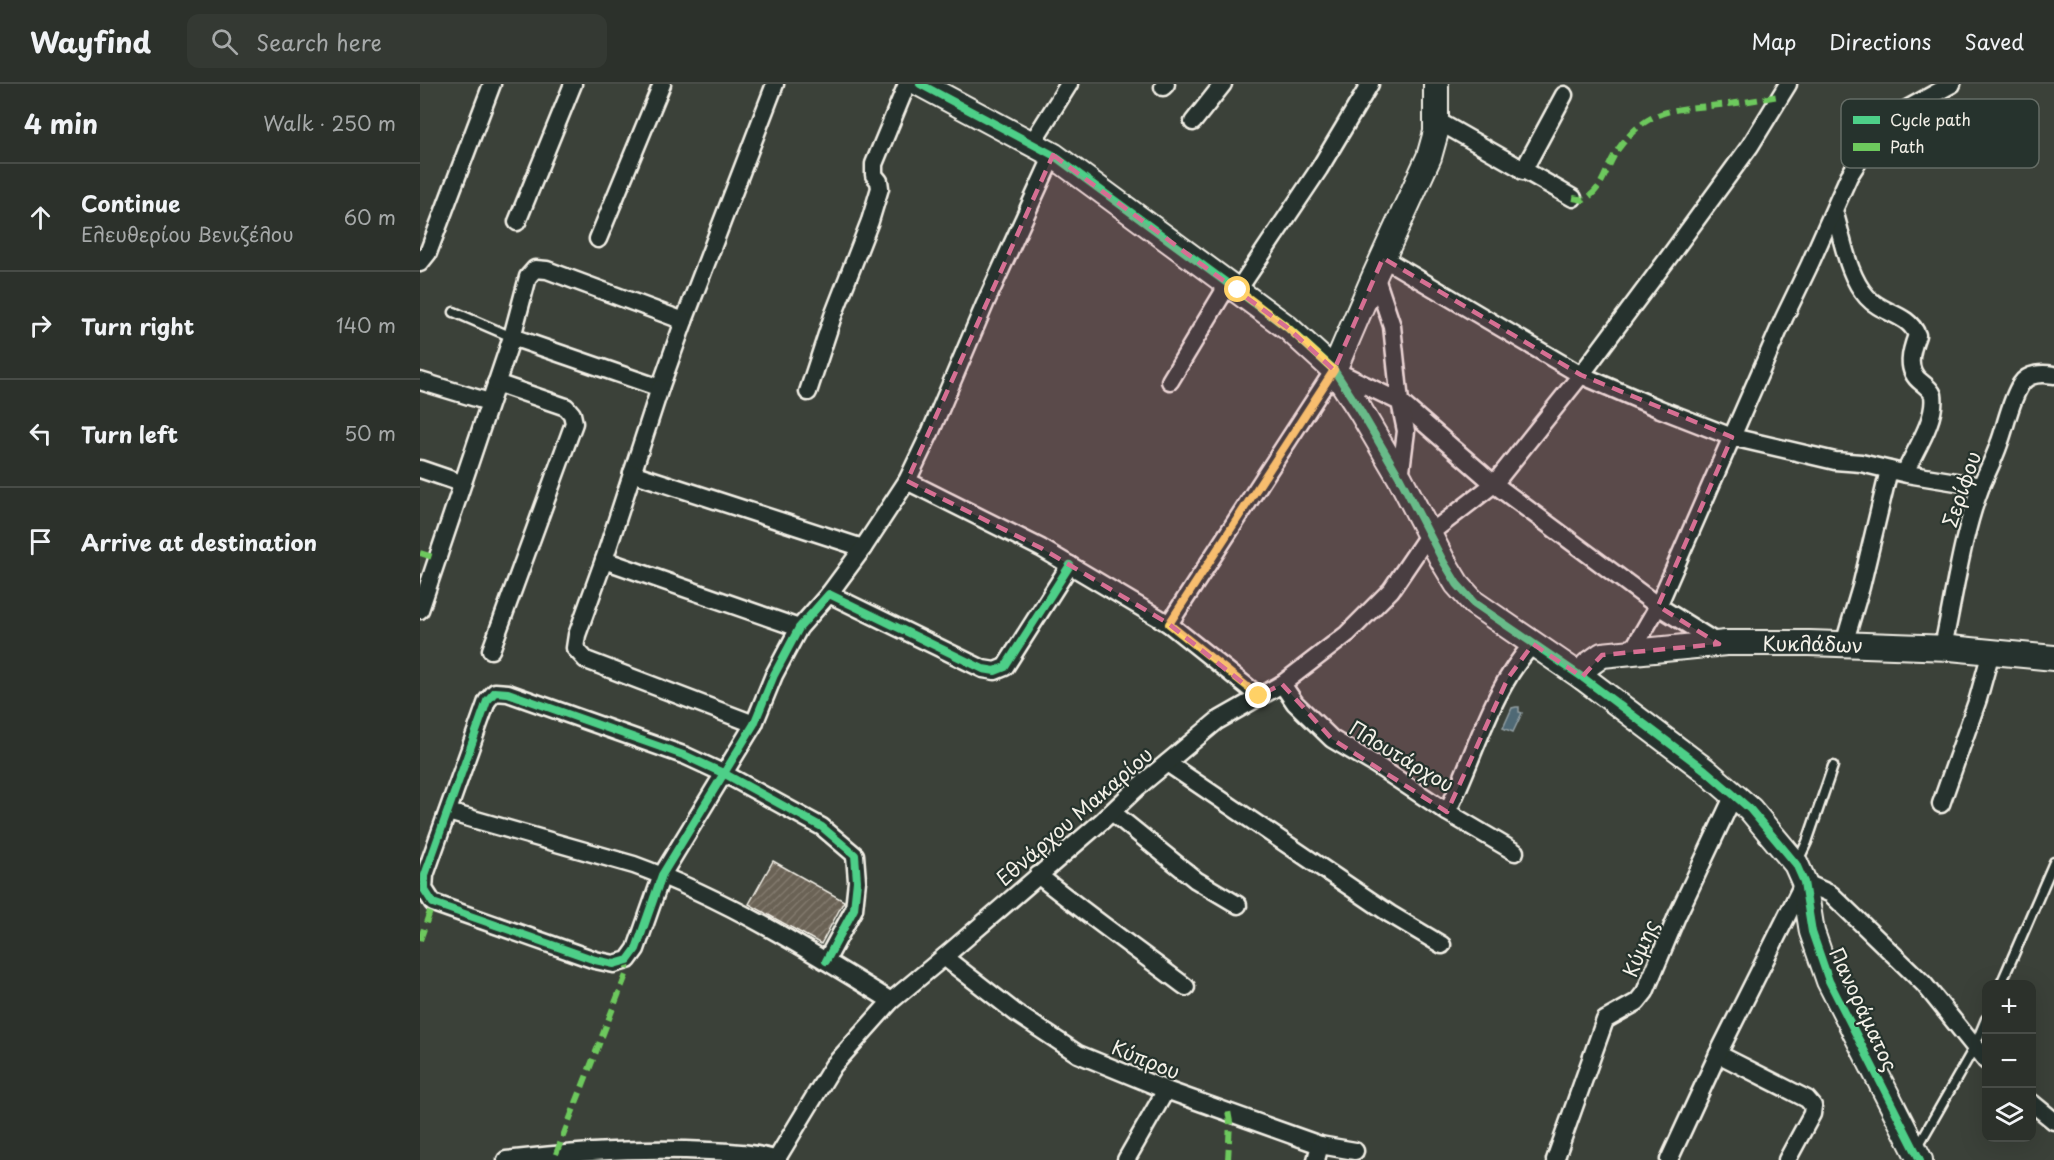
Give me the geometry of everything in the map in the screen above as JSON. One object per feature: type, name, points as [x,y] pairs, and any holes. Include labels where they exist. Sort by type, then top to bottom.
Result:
[{"type":"street","points":[[420,263],[428,253],[492,84]]},
{"type":"street","points":[[517,222],[573,84]]},
{"type":"street","points":[[598,239],[662,84]]},
{"type":"street","points":[[754,724],[586,660],[575,648],[577,635],[660,388],[775,84]]},
{"type":"street","points":[[808,392],[880,188],[879,181],[874,175],[874,164],[907,84]]},
{"type":"street","points":[[920,84],[1043,149],[1234,286],[1288,328],[1334,370],[1400,478],[1457,584],[1474,603],[1582,677],[1705,770],[1750,809],[1800,873],[1831,894],[1924,984],[1982,1057]]},
{"type":"street","points":[[826,961],[854,909],[857,881],[855,855],[822,827],[725,774],[686,756],[508,693],[495,692],[487,701],[425,875],[424,889],[433,903],[595,960],[614,964],[628,960],[636,949],[663,875],[725,774],[754,724],[774,675],[799,628],[829,594],[863,548],[907,480],[931,431],[985,303],[1069,84]]},
{"type":"street","points":[[1193,122],[1223,84]]},
{"type":"street","points":[[1170,381],[1234,286],[1319,169],[1370,84]]},
{"type":"street","points":[[1169,624],[1334,370],[1429,157],[1436,132],[1436,84]]},
{"type":"street","name":"Εθνάρχου Μακαρίου","points":[[777,1160],[833,1066],[891,1001],[1216,721],[1282,684],[1347,634],[1391,590],[1429,534],[1494,484],[1581,375],[1750,146],[1788,84]]},
{"type":"street","points":[[1925,99],[1952,84]]},
{"type":"street","points":[[1523,171],[1564,95]]},
{"type":"street","points":[[1436,120],[1573,198]]},
{"type":"street","points":[[1632,651],[1658,606],[1784,318],[1854,168]]},
{"type":"street","points":[[1834,211],[1855,282],[1869,300],[1913,325],[1917,335],[1911,352],[1914,377],[1933,394],[1931,415],[1897,471],[1844,644]]},
{"type":"street","points":[[1379,266],[1581,375],[1732,437],[1835,461],[1861,463],[1981,486]]},
{"type":"street","points":[[1379,266],[1392,326],[1400,402],[1406,431],[1400,478]]},
{"type":"street","points":[[420,610],[512,337],[528,277],[535,269],[547,270],[684,321]]},
{"type":"street","points":[[512,337],[660,388]]},
{"type":"street","points":[[1334,370],[1400,402],[1494,484],[1658,606],[1719,644]]},
{"type":"street","name":"Σερίφου","points":[[1943,647],[1966,537],[1981,486],[1991,467],[2021,383],[2032,375],[2045,373],[2054,375]]},
{"type":"street","points":[[420,381],[489,402]]},
{"type":"street","points":[[491,650],[574,423],[572,414],[566,407],[496,383]]},
{"type":"street","points":[[420,469],[461,483]]},
{"type":"street","points":[[632,473],[863,548]]},
{"type":"street","points":[[907,480],[1041,548],[1169,624],[1259,696]]},
{"type":"street","points":[[604,560],[799,628]]},
{"type":"street","points":[[829,594],[983,669],[995,671],[1005,667],[1070,565]]},
{"type":"street","name":"Πλουτάρχου","points":[[1282,684],[1295,703],[1332,739],[1377,765],[1447,812],[1508,678],[1521,656],[1533,644]]},
{"type":"street","name":"Κυκλάδων","points":[[1582,677],[1594,659],[1612,653],[1719,644],[1943,647],[2054,658]]},
{"type":"street","points":[[1941,804],[1978,699],[1991,652]]},
{"type":"street","points":[[1167,763],[1390,915],[1442,945]]},
{"type":"street","name":"Κύμης","points":[[1555,1160],[1605,1020],[1637,1002],[1645,992],[1677,916],[1734,795]]},
{"type":"street","points":[[448,812],[663,875],[723,904],[826,961],[891,1001]]},
{"type":"street","points":[[1112,812],[1196,880],[1238,905]]},
{"type":"street","points":[[1447,812],[1515,852]]},
{"type":"street","points":[[1669,1160],[1800,873]]},
{"type":"street","name":"Πανοράματος","points":[[1800,873],[1812,932],[1829,981],[1915,1157]]},
{"type":"street","points":[[1038,875],[1087,915],[1119,936],[1186,987]]},
{"type":"street","name":"Κύπρου","points":[[944,957],[1016,1013],[1078,1054],[1318,1152],[1355,1151]]},
{"type":"street","points":[[1718,1054],[1807,1099],[1813,1106],[1812,1114],[1787,1160]]},
{"type":"street","points":[[1126,1160],[1166,1090]]},
{"type":"street","points":[[2036,1107],[2054,1121]]},
{"type":"street","points":[[506,1160],[612,1150],[689,1150],[756,1153],[777,1160]]},
{"type":"lane","points":[[454,312],[512,337]]},
{"type":"lane","points":[[1800,873],[1807,842],[1833,766]]},
{"type":"lane","points":[[2003,980],[2054,862]]},
{"type":"lane","points":[[1915,1157],[1974,1048],[1982,1029]]},
{"type":"highlighted area","points":[[1053,155],[1288,328],[1334,370],[1383,258],[1581,375],[1732,437],[1658,606],[1719,644],[1602,655],[1582,677],[1533,644],[1508,678],[1447,812],[1332,739],[1282,684],[1259,696],[1169,624],[1041,548],[907,481]]},
{"type":"water","points":[[1519,707],[1519,712],[1522,713],[1513,732],[1503,728],[1512,708]]},
{"type":"building","points":[[773,861],[844,901],[821,944],[749,904]]},
{"type":"marked path","points":[[1573,198],[1584,200],[1591,195],[1601,183],[1619,148],[1643,123],[1655,116],[1681,109],[1779,96]]},
{"type":"marked path","points":[[420,553],[436,558]]},
{"type":"marked path","points":[[420,940],[433,903],[427,901]]},
{"type":"marked path","points":[[556,1154],[626,975],[628,960]]},
{"type":"marked path","points":[[1228,1111],[1230,1122],[1228,1160]]},
{"type":"cycle path","points":[[920,84],[1053,155],[1288,328],[1334,370],[1400,478],[1443,561],[1457,584],[1474,603],[1582,677],[1705,770],[1750,809],[1796,864],[1804,882],[1812,932],[1829,981],[1920,1160]]},
{"type":"cycle path","points":[[826,961],[854,909],[857,881],[855,855],[822,827],[725,774],[686,756],[508,693],[495,692],[487,701],[425,875],[424,889],[433,903],[595,960],[614,964],[628,960],[636,949],[662,875],[754,724],[774,675],[799,628],[829,594],[983,669],[995,671],[1005,667],[1070,565]]},
{"type":"route","points":[[1238,290],[1288,328],[1334,370],[1169,624],[1259,696]]}]
